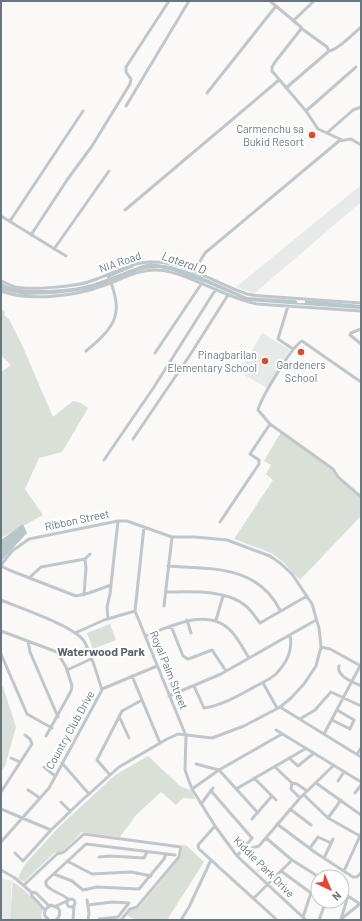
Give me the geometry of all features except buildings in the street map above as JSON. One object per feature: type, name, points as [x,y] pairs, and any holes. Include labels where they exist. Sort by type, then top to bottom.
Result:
[{"type":"street","points":[[31,235],[92,146],[130,84],[131,79],[126,72],[126,67],[169,1]]},
{"type":"street","points":[[126,106],[189,1]]},
{"type":"street","points":[[270,1],[301,28],[327,47],[329,51]]},
{"type":"street","points":[[293,20],[314,1]]},
{"type":"street","points":[[207,92],[276,6]]},
{"type":"street","points":[[286,88],[329,51],[333,51],[361,27]]},
{"type":"street","points":[[301,28],[272,67],[272,71],[306,111],[318,129],[343,140]]},
{"type":"street","points":[[306,111],[356,67]]},
{"type":"street","points":[[125,210],[279,80]]},
{"type":"street","points":[[327,133],[353,110],[361,107]]},
{"type":"street","points":[[10,221],[83,111]]},
{"type":"street","points":[[191,278],[205,253],[339,141],[351,139],[361,145]]},
{"type":"street","points":[[54,248],[70,228],[109,171]]},
{"type":"street","points":[[1,216],[66,256]]},
{"type":"street","name":"NIA Road","points":[[1,281],[21,288],[51,288],[86,283],[109,276],[138,264],[161,262],[194,272],[248,294],[293,302],[361,303]]},
{"type":"street","points":[[1,291],[16,296],[51,295],[86,291],[139,272],[164,270],[191,278],[247,302],[288,306]]},
{"type":"street","points":[[86,351],[106,332],[117,314],[117,306],[109,276]]},
{"type":"street","points":[[156,353],[202,283]]},
{"type":"street","points":[[51,288],[51,295]]},
{"type":"street","points":[[104,460],[154,387],[216,289]]},
{"type":"street","points":[[133,439],[190,355],[228,295]]},
{"type":"street","points":[[262,304],[263,297]]},
{"type":"street","points":[[293,349],[278,339],[288,306],[293,302],[361,310]]},
{"type":"street","points":[[361,330],[350,334],[361,344]]},
{"type":"street","points":[[361,382],[302,341],[299,342],[293,349],[258,407],[258,410],[270,424],[333,469],[338,477],[361,497]]},
{"type":"street","points":[[220,522],[259,464],[259,460],[250,454],[270,424]]},
{"type":"street","points":[[108,619],[107,607],[118,521]]},
{"type":"street","name":"Ribbon Street","points":[[1,565],[12,551],[29,539],[118,521],[127,521],[172,537],[195,537],[227,540],[270,556],[292,574],[312,604],[319,628],[321,647]]},
{"type":"street","points":[[75,633],[108,619],[135,611],[144,527]]},
{"type":"street","points":[[164,606],[172,537]]},
{"type":"street","points":[[84,595],[86,559],[90,554]]},
{"type":"street","points":[[29,578],[41,567],[86,559]]},
{"type":"street","points":[[1,565],[29,578],[76,596],[84,595],[111,585]]},
{"type":"street","points":[[168,566],[230,571],[247,577],[262,586],[275,600],[280,610]]},
{"type":"street","points":[[166,592],[197,592],[223,596],[244,604],[260,623]]},
{"type":"street","points":[[216,620],[223,596]]},
{"type":"street","points":[[257,627],[260,623],[280,610],[307,596]]},
{"type":"street","name":"Country Club Drive","points":[[1,600],[66,627],[75,633],[84,641],[97,671],[102,689],[49,788],[1,842]]},
{"type":"street","name":"Royal Palm Street","points":[[135,611],[186,736]]},
{"type":"street","points":[[187,620],[191,633]]},
{"type":"street","points":[[145,636],[187,620],[216,620],[232,632],[249,658]]},
{"type":"street","points":[[170,696],[226,671],[316,620]]},
{"type":"street","points":[[171,626],[183,656],[186,658]]},
{"type":"street","points":[[1,631],[57,652],[67,670],[72,686],[67,700],[46,736]]},
{"type":"street","points":[[194,686],[203,710],[231,700],[276,674],[288,657],[292,646],[290,635]]},
{"type":"street","points":[[28,641],[30,652],[58,717]]},
{"type":"street","points":[[15,853],[23,861],[70,811],[119,767],[178,734],[212,738],[244,726],[278,707],[291,698],[308,678],[316,666],[321,647],[330,649],[361,666],[324,734]]},
{"type":"street","points":[[186,658],[191,658],[213,649],[226,671]]},
{"type":"street","points":[[1,654],[27,714],[52,728]]},
{"type":"street","points":[[185,662],[186,658]]},
{"type":"street","points":[[67,670],[91,659]]},
{"type":"street","points":[[102,689],[157,666]]},
{"type":"street","points":[[339,666],[338,669],[340,674],[351,682],[361,686]]},
{"type":"street","points":[[132,676],[160,744]]},
{"type":"street","points":[[263,682],[278,707],[361,757]]},
{"type":"street","points":[[300,720],[315,710],[331,692],[361,706]]},
{"type":"street","points":[[110,775],[96,760],[122,711],[142,700]]},
{"type":"street","points":[[122,706],[125,710]]},
{"type":"street","points":[[332,720],[350,729],[354,720],[337,710]]},
{"type":"street","points":[[24,719],[27,714]]},
{"type":"street","points":[[119,716],[129,738]]},
{"type":"street","points":[[276,730],[361,783],[355,793]]},
{"type":"street","points":[[1,792],[32,744],[30,739],[25,734]]},
{"type":"street","points":[[192,789],[219,770],[282,734]]},
{"type":"street","name":"Kiddie Park Drive","points":[[186,736],[186,770],[192,789],[214,826],[237,856],[306,920]]},
{"type":"street","points":[[236,789],[306,748]]},
{"type":"street","points":[[357,754],[361,748]]},
{"type":"street","points":[[289,758],[298,766],[314,753]]},
{"type":"street","points":[[11,758],[20,762]]},
{"type":"street","points":[[62,763],[89,794]]},
{"type":"street","points":[[196,764],[219,770],[258,812]]},
{"type":"street","points":[[275,766],[292,784],[298,784],[307,791]]},
{"type":"street","points":[[252,848],[259,846],[300,798],[333,766]]},
{"type":"street","points":[[44,767],[55,776]]},
{"type":"street","points":[[338,782],[344,772]]},
{"type":"street","points":[[254,778],[276,800]]},
{"type":"street","points":[[292,784],[291,789],[300,798]]},
{"type":"street","points":[[316,784],[361,814]]},
{"type":"street","points":[[201,804],[212,792],[213,788]]},
{"type":"street","points":[[28,790],[40,798]]},
{"type":"street","points":[[212,792],[252,838],[237,856]]},
{"type":"street","points":[[304,795],[328,818],[360,835],[345,869]]},
{"type":"street","points":[[252,819],[272,796]]},
{"type":"street","points":[[328,818],[341,800]]},
{"type":"street","points":[[61,802],[70,811]]},
{"type":"street","points":[[1,809],[51,830]]},
{"type":"street","points":[[290,809],[311,825]]},
{"type":"street","points":[[277,824],[341,869]]},
{"type":"street","points":[[214,826],[198,846],[211,860],[254,898],[276,920]]},
{"type":"street","points":[[24,885],[57,854],[64,852],[84,834],[181,847],[179,856],[137,907],[130,909],[121,920]]},
{"type":"street","points":[[266,838],[292,860],[310,871]]},
{"type":"street","points":[[310,848],[318,838],[331,843]]},
{"type":"street","points":[[324,858],[333,839]]},
{"type":"street","points":[[68,906],[68,900],[62,894],[52,891],[46,885],[46,881],[86,844],[175,855]]},
{"type":"street","points":[[106,847],[106,857]]},
{"type":"street","points":[[99,858],[132,856],[144,858],[147,852]]},
{"type":"street","points":[[54,874],[72,881],[83,890],[97,887],[139,889],[164,860],[166,854]]},
{"type":"street","points":[[181,920],[189,907],[211,860]]},
{"type":"street","points":[[254,898],[292,860]]},
{"type":"street","points":[[67,861],[92,874],[131,872],[150,876]]},
{"type":"street","points":[[1,870],[24,885],[31,892],[32,896],[45,910],[45,916],[49,920]]},
{"type":"street","points":[[281,872],[311,893],[302,917]]},
{"type":"street","points":[[350,875],[357,877],[361,873]]},
{"type":"street","points":[[31,892],[36,893],[49,906]]},
{"type":"street","points":[[340,920],[361,904],[350,897]]},
{"type":"street","points":[[45,910],[49,906],[56,906],[72,899],[74,900],[73,920]]},
{"type":"street","points":[[87,900],[88,920]]},
{"type":"street","points":[[88,905],[112,902],[129,903],[118,917],[99,919]]},
{"type":"street","points":[[59,910],[74,905]]},
{"type":"street","points":[[56,906],[60,914],[56,920]]},
{"type":"street","points":[[319,920],[323,909]]},
{"type":"street","points":[[340,920],[344,909]]},
{"type":"shaded area","points":[[361,185],[361,202],[255,293],[236,287]]},
{"type":"shaded area","name":"Lateral D","points":[[150,263],[171,266],[193,273],[247,297],[295,300],[297,303],[305,303],[305,300],[361,305],[361,309],[248,301],[206,283],[173,271],[159,268],[138,271],[85,290],[55,294],[25,295],[1,290],[1,283],[10,287],[33,290],[55,290],[77,287],[95,283]]},
{"type":"shaded area","points":[[1,309],[5,312],[4,315],[9,319],[22,345],[53,417],[73,401],[81,403],[88,408],[62,452],[39,458],[25,489],[43,515],[1,538],[1,372],[11,365],[1,355]]},
{"type":"shaded area","name":"Pinagbarilan Elementary School","points":[[262,333],[290,350],[267,388],[239,372]]},
{"type":"shaded area","points":[[281,432],[335,472],[338,479],[361,499],[361,516],[300,580],[282,561],[271,553],[234,539],[273,480],[266,474],[271,465],[264,461]]},
{"type":"shaded area","points":[[23,524],[27,533],[1,561],[1,540]]},
{"type":"shaded area","points":[[110,624],[116,640],[93,649],[87,633]]},
{"type":"shaded area","points":[[1,687],[3,687],[16,727],[5,766],[1,771]]},
{"type":"shaded area","points":[[148,756],[180,786],[192,791],[195,799],[183,798],[176,805],[161,792],[136,815],[120,837],[82,832],[63,851],[54,853],[24,882],[18,878],[25,864],[59,827],[115,775]]},
{"type":"shaded area","points":[[183,845],[187,846],[204,862],[167,920],[136,920],[127,915],[131,910],[139,908],[181,857]]},
{"type":"shaded area","points":[[1,878],[12,881],[10,920],[1,920]]},
{"type":"shaded area","points":[[13,879],[13,882],[23,889],[43,909],[41,915],[43,920],[10,920]]},
{"type":"waterway","name":"Lateral D","points":[[108,276],[132,266]]},
{"type":"place","name":"Carmenchu sa Bukid Resort","points":[[312,135]]},
{"type":"place","name":"Gardeners School","points":[[301,352]]},
{"type":"place","name":"Pinagbarilan Elementary School","points":[[265,361]]},
{"type":"district","name":"Waterwood Park","points":[[101,652]]}]
